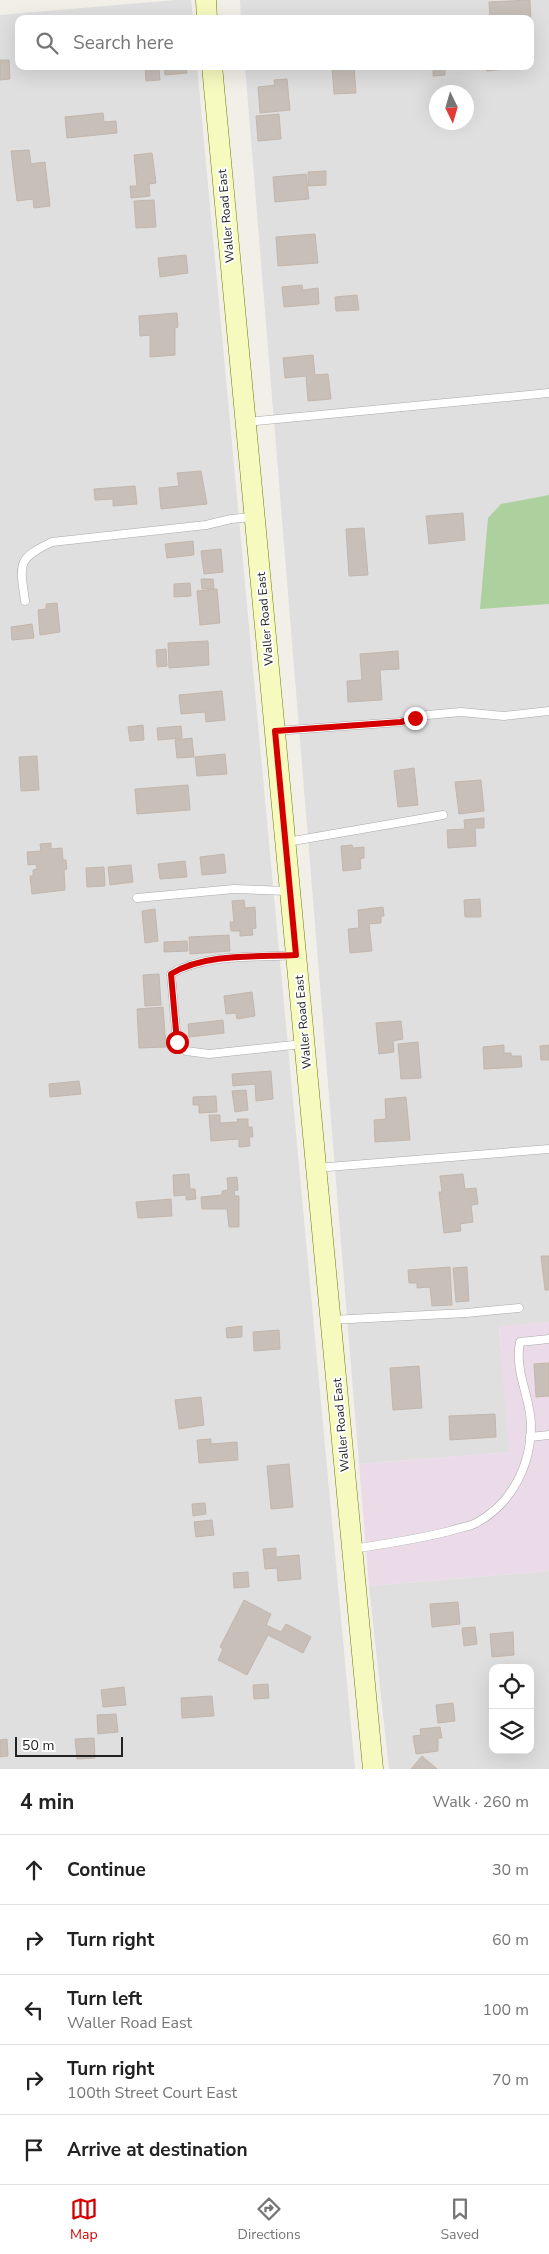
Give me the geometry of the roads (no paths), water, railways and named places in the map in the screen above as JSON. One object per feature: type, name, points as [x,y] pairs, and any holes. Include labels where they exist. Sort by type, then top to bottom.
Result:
[{"type":"street","points":[[206,0],[207,15]]},
{"type":"street","name":"Waller Road East","points":[[212,70],[373,1769]]},
{"type":"lane","points":[[246,422],[549,393]]},
{"type":"lane","points":[[25,601],[21,568],[24,560],[34,551],[52,542],[206,525],[255,516]]},
{"type":"lane","points":[[275,731],[401,722],[427,715],[462,712],[504,716],[549,711]]},
{"type":"lane","points":[[286,842],[443,815]]},
{"type":"lane","points":[[138,898],[234,889],[290,891]]},
{"type":"lane","points":[[296,955],[202,961],[182,967],[171,974],[177,1042],[186,1051],[209,1054],[305,1044]]},
{"type":"lane","points":[[316,1168],[549,1149]]},
{"type":"lane","points":[[331,1320],[466,1314],[519,1308]]},
{"type":"lane","points":[[352,1549],[425,1538],[475,1524],[505,1501],[520,1480],[530,1437],[531,1423],[521,1376],[520,1342],[549,1339]]},
{"type":"lane","points":[[530,1437],[549,1435]]}]
